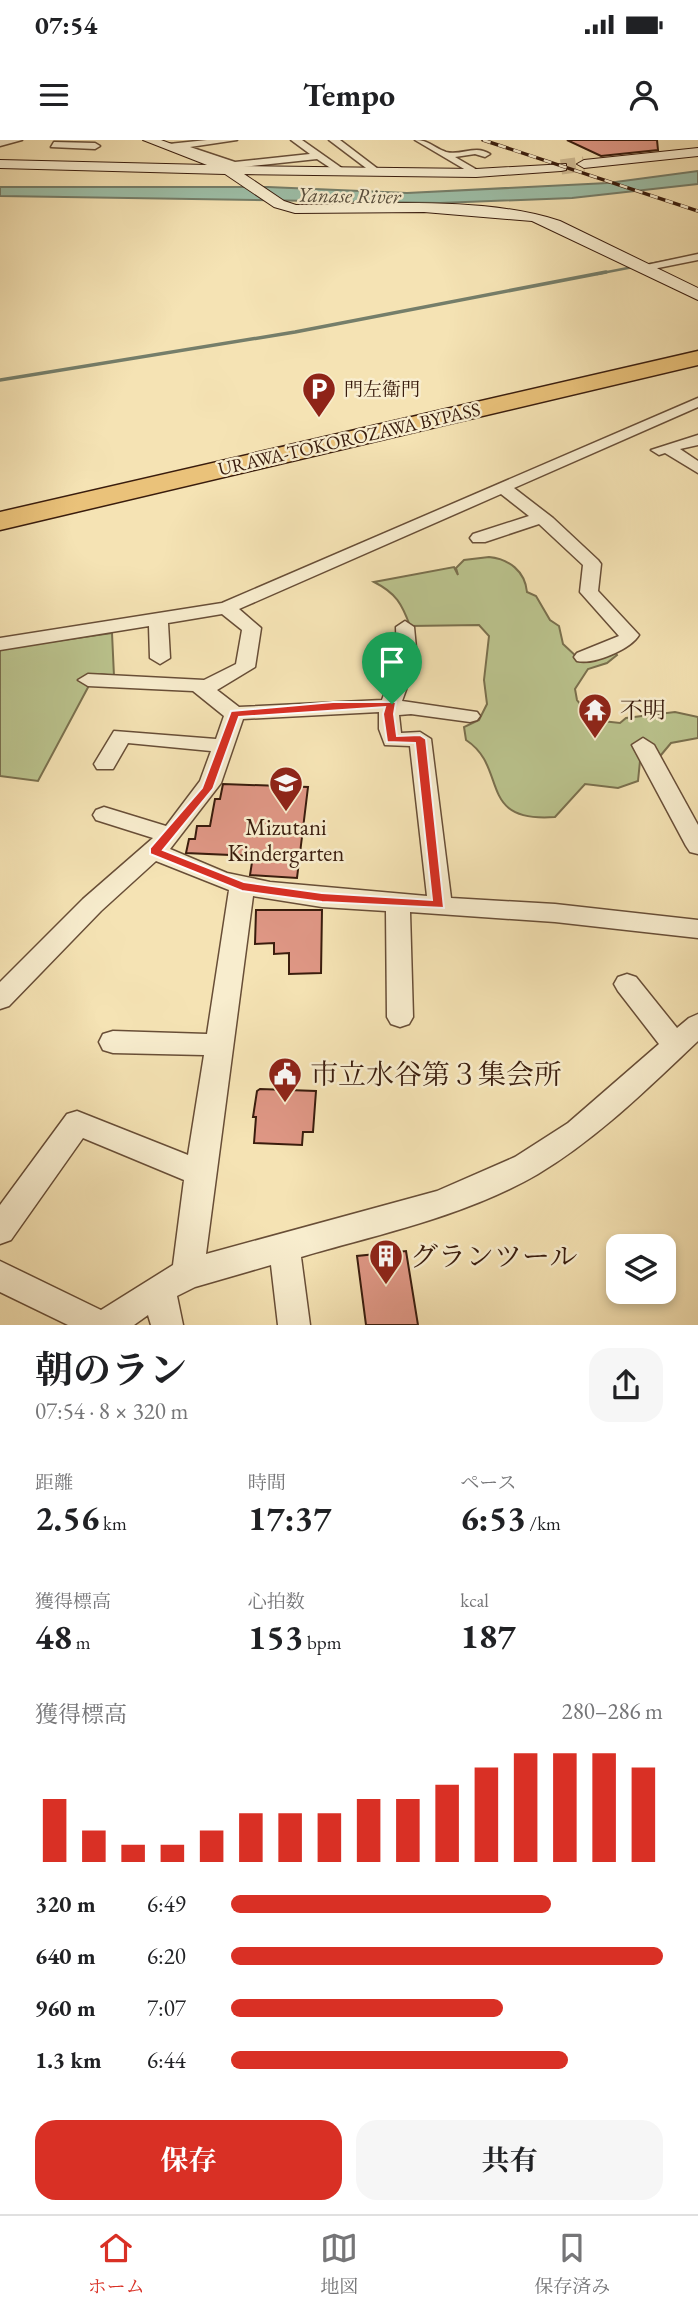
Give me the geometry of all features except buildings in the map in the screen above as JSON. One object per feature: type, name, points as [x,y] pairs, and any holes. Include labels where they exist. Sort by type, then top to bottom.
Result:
[{"type":"highway","name":"URAWA-TOKOROZAWA BYPASS","points":[[0,511],[698,349]]},
{"type":"highway","name":"URAWA-TOKOROZAWA BYPASS","points":[[0,521],[698,358]]},
{"type":"street","points":[[0,143],[17,140]]},
{"type":"street","points":[[149,140],[234,165],[320,156]]},
{"type":"street","points":[[170,145],[232,140]]},
{"type":"street","points":[[334,140],[377,172]]},
{"type":"street","points":[[420,140],[476,173]]},
{"type":"street","points":[[685,140],[698,146]]},
{"type":"street","points":[[34,165],[57,143],[98,143]]},
{"type":"street","points":[[77,167],[98,143]]},
{"type":"street","points":[[296,144],[320,156],[341,172]]},
{"type":"street","points":[[170,145],[234,173],[277,202],[314,211],[424,208],[528,216],[555,224],[693,290]]},
{"type":"street","points":[[446,155],[475,150],[486,155],[456,160]]},
{"type":"street","points":[[205,155],[229,152]]},
{"type":"street","points":[[584,164],[698,152]]},
{"type":"street","points":[[0,164],[234,173],[476,173],[561,167]]},
{"type":"street","points":[[643,267],[698,257]]},
{"type":"street","points":[[0,644],[158,621],[226,608],[698,402]]},
{"type":"street","points":[[671,414],[698,428]]},
{"type":"street","points":[[698,440],[663,449],[698,468]]},
{"type":"street","points":[[503,488],[592,564],[588,580],[589,592],[629,635],[625,642],[584,657]]},
{"type":"street","points":[[479,538],[540,518]]},
{"type":"street","points":[[203,689],[245,667],[252,628],[226,608]]},
{"type":"street","points":[[158,621],[160,658]]},
{"type":"street","points":[[405,627],[405,663],[388,714],[391,740],[420,739],[440,905]]},
{"type":"street","points":[[88,680],[198,685],[235,714],[333,705],[392,704],[430,707],[470,716]]},
{"type":"street","points":[[0,999],[92,905],[163,843],[207,789],[235,714]]},
{"type":"street","points":[[105,764],[121,736],[223,746]]},
{"type":"street","points":[[643,745],[698,846]]},
{"type":"street","points":[[104,815],[163,843],[242,887],[322,898],[628,920],[698,929]]},
{"type":"street","points":[[188,1275],[200,1173],[242,887]]},
{"type":"street","points":[[398,902],[400,1017]]},
{"type":"street","points":[[106,1325],[159,1289],[188,1275],[441,1203],[525,1166],[578,1132],[688,1035],[651,1018],[627,984]]},
{"type":"street","points":[[113,1042],[219,1045]]},
{"type":"street","points":[[0,1230],[77,1123],[200,1173]]},
{"type":"street","points":[[285,1246],[294,1325]]},
{"type":"street","points":[[0,1276],[84,1316],[94,1325]]},
{"type":"street","points":[[159,1289],[167,1325]]},
{"type":"shaded area","points":[[489,557],[503,560],[515,567],[523,578],[527,592],[536,596],[550,620],[559,626],[563,644],[579,659],[615,652],[617,655],[607,663],[588,669],[575,689],[577,700],[593,720],[620,723],[626,718],[675,712],[698,717],[698,738],[671,743],[661,755],[640,761],[638,781],[618,788],[585,784],[555,817],[530,817],[503,803],[487,765],[479,752],[466,740],[464,727],[479,720],[487,704],[484,680],[489,636],[479,625],[410,626],[397,600],[388,590],[374,582],[454,567],[458,575],[456,568],[464,560]]},
{"type":"shaded area","points":[[112,633],[114,676],[101,674],[93,678],[38,781],[0,776],[0,649]]},
{"type":"water","name":"Yanase River","points":[[698,171],[698,184],[572,198],[440,203],[0,196],[0,187],[268,187],[407,193],[608,183]]},
{"type":"waterway","points":[[645,265],[676,259]]},
{"type":"waterway","points":[[597,274],[633,267]]},
{"type":"waterway","points":[[0,380],[295,332],[606,272]]},
{"type":"tunnel","points":[[561,167],[584,164]]},
{"type":"railway","points":[[483,140],[698,211]]},
{"type":"place","name":"門左衛門","points":[[319,419]]},
{"type":"place","name":"不明","points":[[595,740]]},
{"type":"place","name":"Mizutani Kindergarten","points":[[286,813]]},
{"type":"place","name":"市立水谷第３集会所","points":[[285,1104]]},
{"type":"place","name":"グランツール","points":[[386,1286]]},
{"type":"route","points":[[392,704],[388,714],[391,740],[420,739],[435,844],[440,905],[322,898],[242,887],[154,851],[171,835],[211,783],[235,714],[333,705],[392,704]]}]
